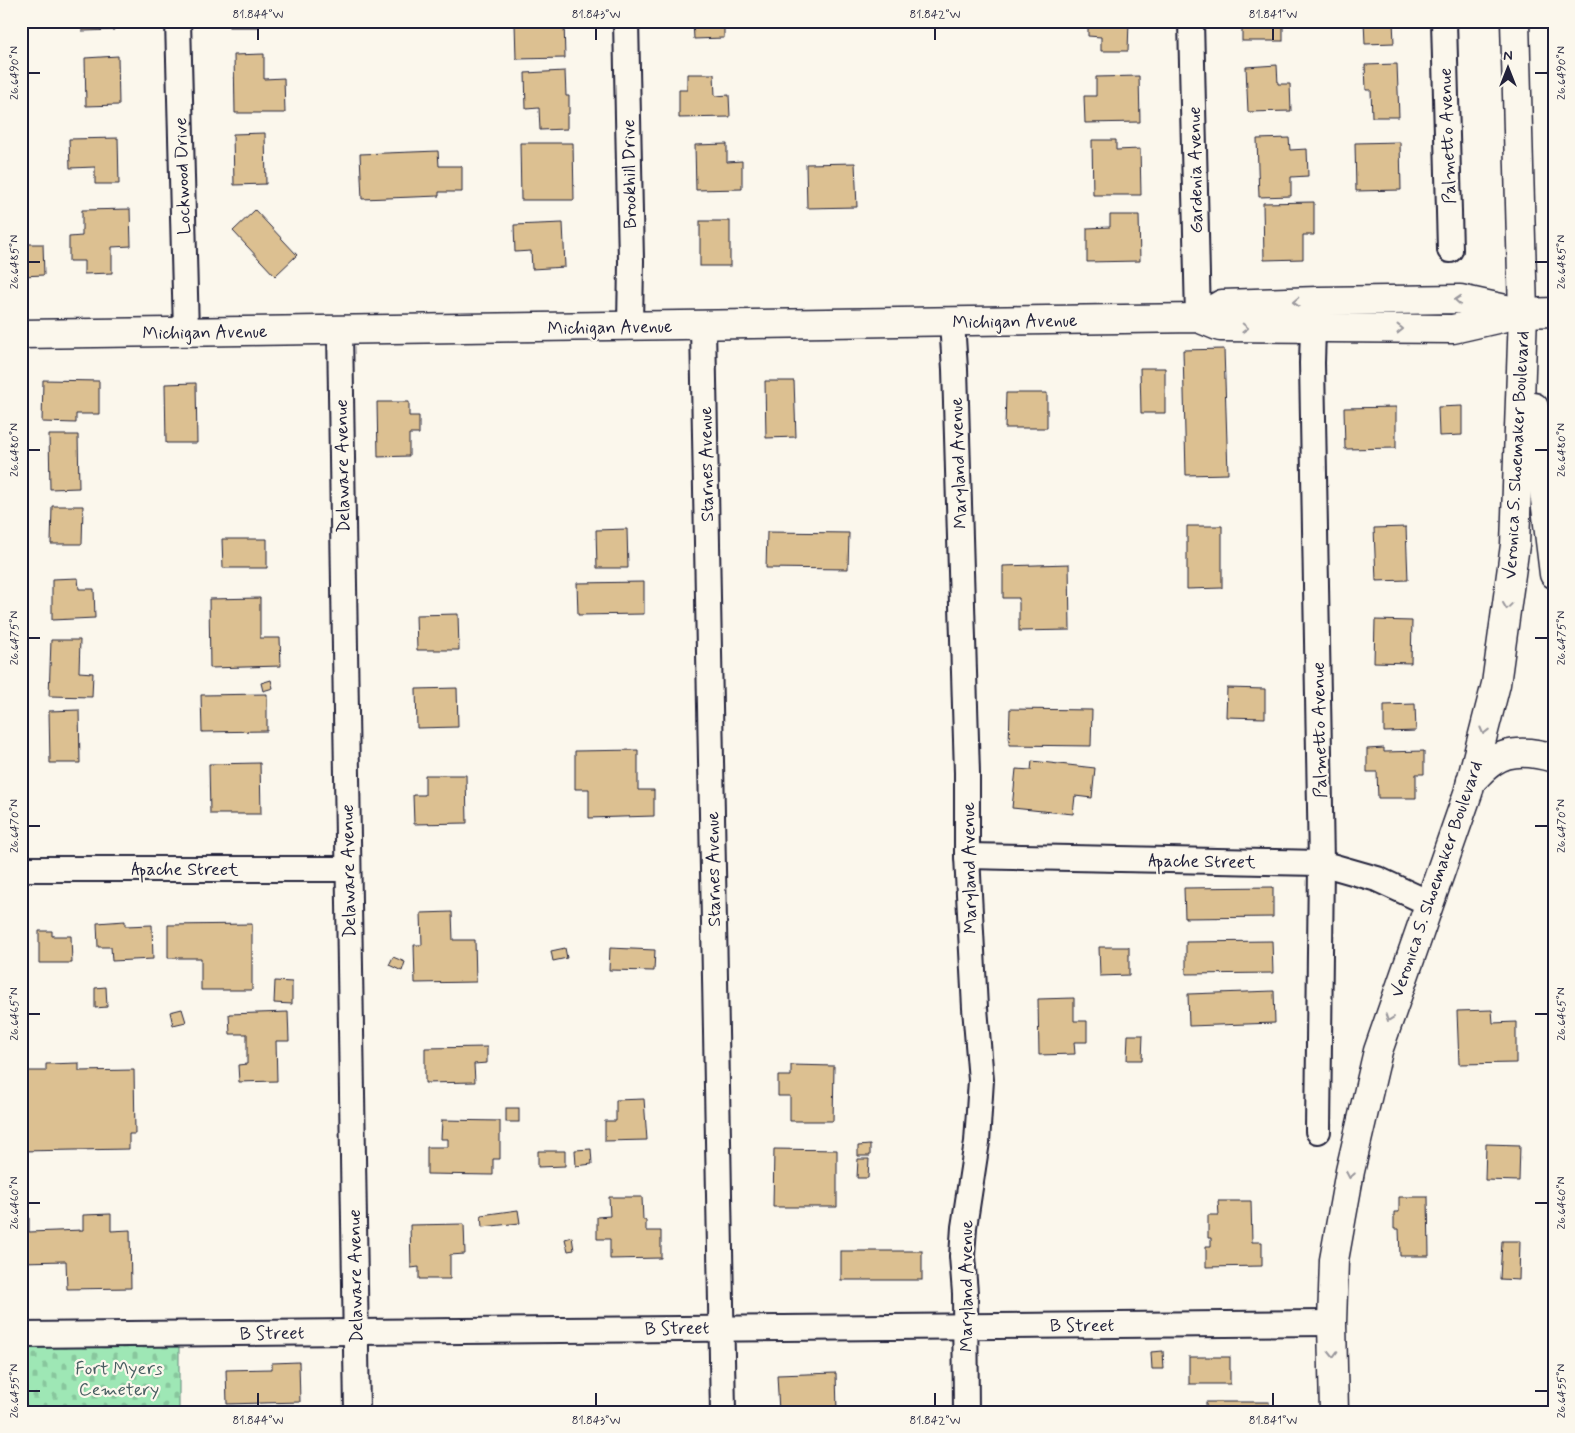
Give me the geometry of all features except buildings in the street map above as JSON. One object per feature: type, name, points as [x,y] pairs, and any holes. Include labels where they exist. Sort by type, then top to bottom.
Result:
[{"type":"street","name":"Lockwood Drive","points":[[178,21],[186,332]]},
{"type":"street","name":"Brookhill Drive","points":[[626,21],[630,326]]},
{"type":"street","name":"Gardenia Avenue","points":[[1191,21],[1198,318]]},
{"type":"street","name":"Palmetto Avenue","points":[[1444,21],[1450,250]]},
{"type":"street","name":"Veronica S. Shoemaker Boulevard","points":[[1334,1412],[1332,1323],[1334,1260],[1350,1171],[1378,1051],[1471,781],[1496,684],[1515,545],[1523,313],[1515,21]]},
{"type":"street","name":"Michigan Avenue","points":[[1198,318],[1222,304],[1327,301],[1460,299],[1523,313]]},
{"type":"street","name":"Michigan Avenue","points":[[21,334],[1198,318],[1220,327],[1314,329],[1454,328],[1523,313],[1554,312]]},
{"type":"street","name":"Veronica S. Shoemaker Boulevard","points":[[1523,313],[1554,574]]},
{"type":"street","name":"Maryland Avenue","points":[[952,322],[968,774],[967,856],[974,1008],[981,1080],[977,1142],[964,1227],[962,1256],[965,1293],[966,1412]]},
{"type":"street","name":"Starnes Avenue","points":[[703,326],[723,1412]]},
{"type":"street","name":"Palmetto Avenue","points":[[1314,329],[1312,363],[1321,863],[1318,1131]]},
{"type":"street","name":"Delaware Avenue","points":[[340,330],[357,1412]]},
{"type":"street","points":[[1471,781],[1492,761],[1506,754],[1521,752],[1554,758]]},
{"type":"street","name":"Apache Street","points":[[967,856],[1321,863],[1377,879],[1429,903]]},
{"type":"street","name":"Apache Street","points":[[21,870],[348,870]]},
{"type":"street","name":"B Street","points":[[21,1335],[1332,1323]]},
{"type":"green space","name":"Fort Myers Cemetery","points":[[179,1343],[179,1412],[21,1412],[21,1345]]}]
